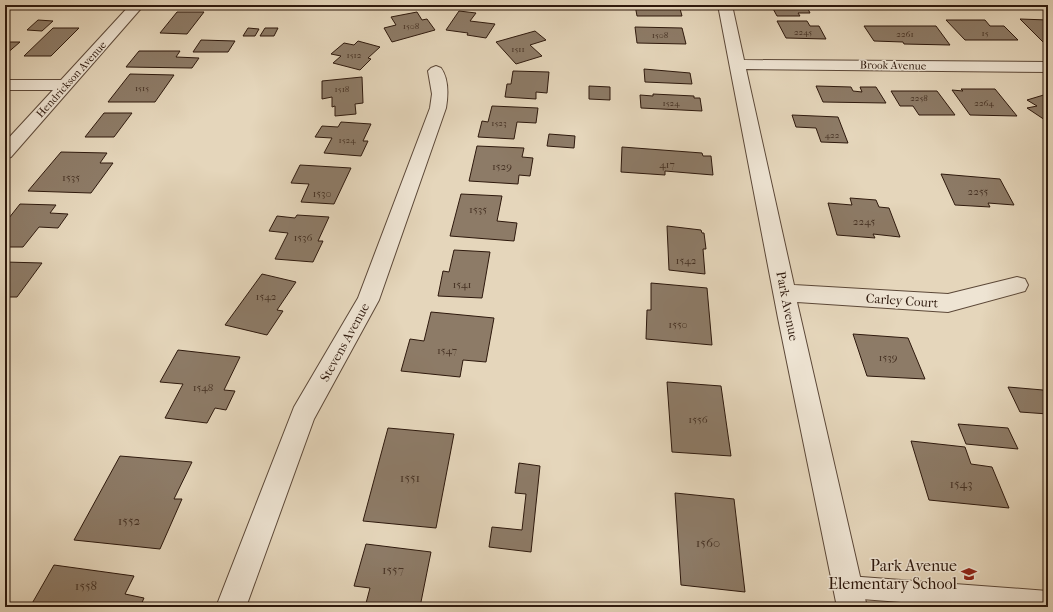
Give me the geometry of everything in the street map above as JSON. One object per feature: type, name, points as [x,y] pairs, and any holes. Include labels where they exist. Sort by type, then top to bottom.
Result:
[{"type":"street","name":"Hendrickson Avenue","points":[[5,153],[137,5]]},
{"type":"street","name":"Park Avenue","points":[[725,5],[789,318],[850,597]]},
{"type":"street","name":"Brook Avenue","points":[[738,64],[1048,67]]},
{"type":"street","name":"Stevens Avenue","points":[[232,607],[303,415],[368,300],[438,108],[440,94],[436,71]]},
{"type":"street","points":[[5,85],[65,85]]},
{"type":"street","name":"Carley Court","points":[[785,293],[948,303],[1017,285]]},
{"type":"lane","points":[[850,597],[1048,602]]},
{"type":"building","points":[[93,5],[91,7],[54,6]]},
{"type":"building","points":[[635,5],[679,5],[682,16],[637,16]]},
{"type":"building","points":[[771,5],[806,5],[810,13],[798,13],[800,16],[777,16]]},
{"type":"building","points":[[459,11],[476,13],[470,21],[495,24],[486,38],[467,35],[468,33],[446,30]]},
{"type":"building","points":[[177,12],[204,12],[187,34],[160,33]]},
{"type":"building","points":[[417,12],[422,20],[427,19],[435,30],[392,42],[384,28],[396,25],[391,17]]},
{"type":"building","points":[[1020,19],[1048,20],[1048,44],[1045,44]]},
{"type":"building","points":[[38,20],[53,21],[42,31],[27,30]]},
{"type":"building","points":[[946,20],[985,20],[990,26],[1004,26],[1018,40],[965,40]]},
{"type":"building","points":[[777,21],[807,21],[810,26],[819,26],[826,39],[786,38]]},
{"type":"building","points":[[864,26],[936,26],[950,45],[904,44],[903,42],[874,41]]},
{"type":"building","points":[[635,27],[682,28],[686,44],[637,43]]},
{"type":"building","points":[[53,28],[79,28],[51,56],[24,56]]},
{"type":"building","points":[[248,28],[259,29],[255,36],[243,36]]},
{"type":"building","points":[[265,28],[278,28],[274,36],[260,36]]},
{"type":"building","points":[[535,31],[546,40],[530,45],[542,56],[516,64],[496,42]]},
{"type":"building","points":[[201,40],[235,41],[228,52],[193,52]]},
{"type":"building","points":[[358,41],[380,47],[368,58],[371,59],[360,70],[333,63],[341,56],[331,54],[344,43],[354,45]]},
{"type":"building","points":[[5,42],[20,42],[5,55]]},
{"type":"building","points":[[139,51],[180,51],[176,57],[199,58],[192,68],[126,67]]},
{"type":"building","points":[[644,69],[690,73],[692,84],[645,82]]},
{"type":"building","points":[[513,71],[549,72],[547,93],[536,92],[536,99],[505,97],[507,84],[511,84]]},
{"type":"building","points":[[130,74],[174,75],[155,102],[108,102]]},
{"type":"building","points":[[362,77],[363,103],[355,104],[356,114],[335,116],[335,106],[332,107],[332,97],[322,99],[322,81]]},
{"type":"building","points":[[589,86],[610,87],[610,100],[589,99]]},
{"type":"building","points":[[816,86],[851,87],[853,91],[862,92],[860,87],[876,87],[886,103],[823,102]]},
{"type":"building","points":[[961,89],[995,89],[1017,116],[970,115],[952,90],[963,91]]},
{"type":"building","points":[[891,91],[937,91],[955,115],[919,115],[913,106],[900,106]]},
{"type":"building","points":[[653,94],[694,96],[694,98],[700,98],[702,111],[641,108],[640,95],[653,96]]},
{"type":"building","points":[[1047,94],[1048,122],[1027,108],[1037,106],[1027,100]]},
{"type":"building","points":[[492,106],[538,108],[536,123],[517,122],[514,139],[478,137],[482,121],[488,122]]},
{"type":"building","points":[[104,113],[132,113],[114,137],[85,137]]},
{"type":"building","points":[[792,115],[838,117],[848,143],[821,142],[816,128],[796,127]]},
{"type":"building","points":[[341,122],[371,124],[363,141],[368,141],[361,156],[324,153],[332,138],[315,137],[322,126],[338,127]]},
{"type":"building","points":[[549,134],[575,136],[574,148],[547,146]]},
{"type":"building","points":[[477,146],[524,148],[522,157],[533,158],[530,176],[519,175],[518,184],[469,181]]},
{"type":"building","points":[[622,147],[702,153],[703,156],[711,156],[713,175],[665,171],[665,175],[621,172]]},
{"type":"building","points":[[61,152],[107,153],[100,163],[113,163],[91,193],[28,191]]},
{"type":"building","points":[[300,165],[351,168],[334,204],[301,202],[309,184],[291,183]]},
{"type":"building","points":[[941,174],[1000,179],[1014,205],[988,203],[990,207],[955,205]]},
{"type":"building","points":[[461,194],[502,196],[497,221],[517,223],[514,241],[450,236]]},
{"type":"building","points":[[850,198],[876,200],[879,207],[889,208],[900,237],[873,234],[875,238],[837,235],[828,203],[852,205]]},
{"type":"building","points":[[20,204],[56,205],[50,213],[68,214],[58,228],[39,227],[23,247],[5,247],[5,223]]},
{"type":"building","points":[[297,215],[329,217],[318,241],[323,241],[313,262],[275,259],[288,233],[269,231],[277,216],[295,218]]},
{"type":"building","points":[[667,226],[701,230],[702,233],[704,233],[706,249],[703,249],[705,274],[669,270]]},
{"type":"building","points":[[454,250],[490,252],[482,298],[438,296],[443,271],[449,272]]},
{"type":"building","points":[[5,262],[42,263],[17,297],[5,297]]},
{"type":"building","points":[[262,274],[296,282],[277,310],[283,311],[267,335],[225,325]]},
{"type":"building","points":[[651,283],[707,288],[712,345],[646,339],[647,310],[651,310]]},
{"type":"building","points":[[431,312],[494,318],[486,362],[463,360],[460,377],[401,371],[410,339],[424,341]]},
{"type":"building","points":[[853,334],[908,338],[925,379],[867,376]]},
{"type":"building","points":[[178,350],[240,357],[224,390],[235,391],[226,410],[215,408],[207,423],[165,418],[183,384],[160,382]]},
{"type":"building","points":[[667,382],[721,386],[731,456],[672,452]]},
{"type":"building","points":[[1008,387],[1043,390],[1048,399],[1048,414],[1020,412]]},
{"type":"building","points":[[958,424],[1008,428],[1018,449],[966,444]]},
{"type":"building","points":[[388,428],[454,434],[436,528],[363,521]]},
{"type":"building","points":[[911,441],[965,447],[971,464],[992,467],[1009,508],[929,500]]},
{"type":"building","points":[[120,456],[192,462],[174,499],[182,499],[160,549],[74,540]]},
{"type":"building","points":[[519,463],[540,466],[531,552],[489,547],[492,527],[522,530],[526,494],[515,493]]},
{"type":"building","points":[[675,493],[734,499],[745,592],[681,585]]},
{"type":"building","points":[[366,544],[431,552],[420,607],[365,607],[370,588],[354,586]]},
{"type":"building","points":[[54,565],[134,576],[125,594],[144,598],[140,607],[30,607]]},
{"type":"place","name":"Park Avenue Elementary School","points":[[969,574]]}]
